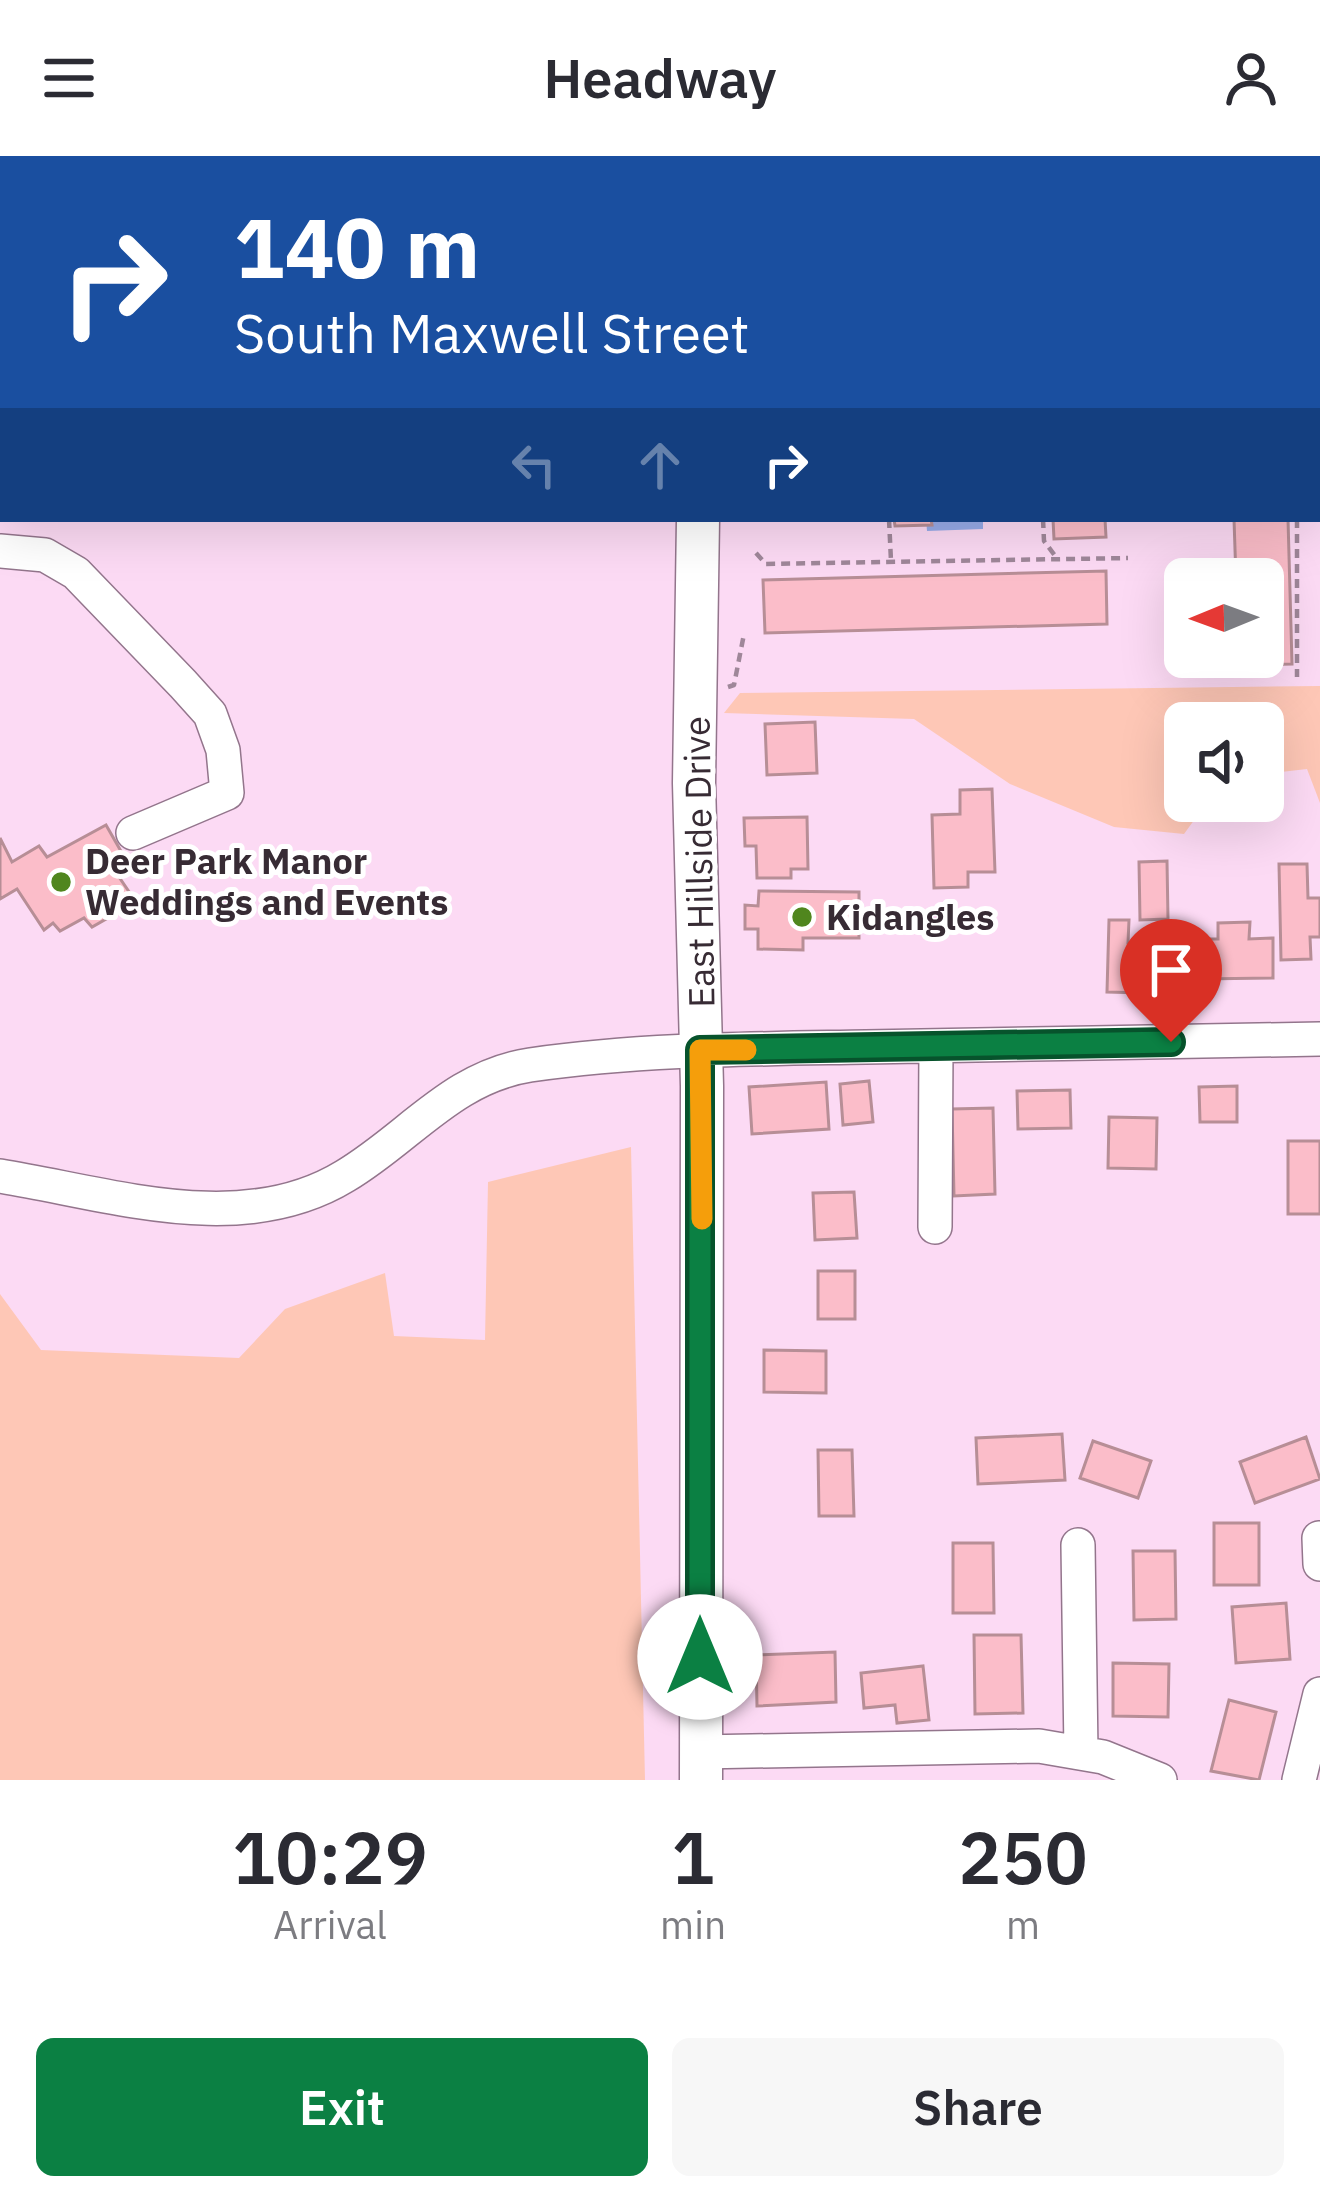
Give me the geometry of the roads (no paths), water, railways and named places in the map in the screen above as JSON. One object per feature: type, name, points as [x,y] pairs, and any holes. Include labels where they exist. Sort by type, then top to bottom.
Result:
[{"type":"main road","name":"East Hillside Drive","points":[[698,522],[694,783],[700,1050],[701,1766]]},
{"type":"street","points":[[0,551],[45,555],[76,573],[210,714],[223,751],[227,793],[133,833]]},
{"type":"street","points":[[0,1176],[220,1211],[283,1204],[345,1176],[476,1081],[614,1044],[700,1050],[1320,1039]]},
{"type":"street","points":[[934,1227],[936,1046]]},
{"type":"street","points":[[1319,1538],[1320,1564]]},
{"type":"street","points":[[1078,1545],[1081,1752]]},
{"type":"street","points":[[1299,1780],[1320,1694]]},
{"type":"street","points":[[701,1766],[1039,1746],[1081,1752],[1160,1780]]},
{"type":"water","points":[[926,522],[983,522],[983,529],[927,531]]},
{"type":"place","name":"Deer Park Manor Weddings and Events","points":[[61,882]]},
{"type":"place","name":"Kidangles","points":[[802,917]]}]
